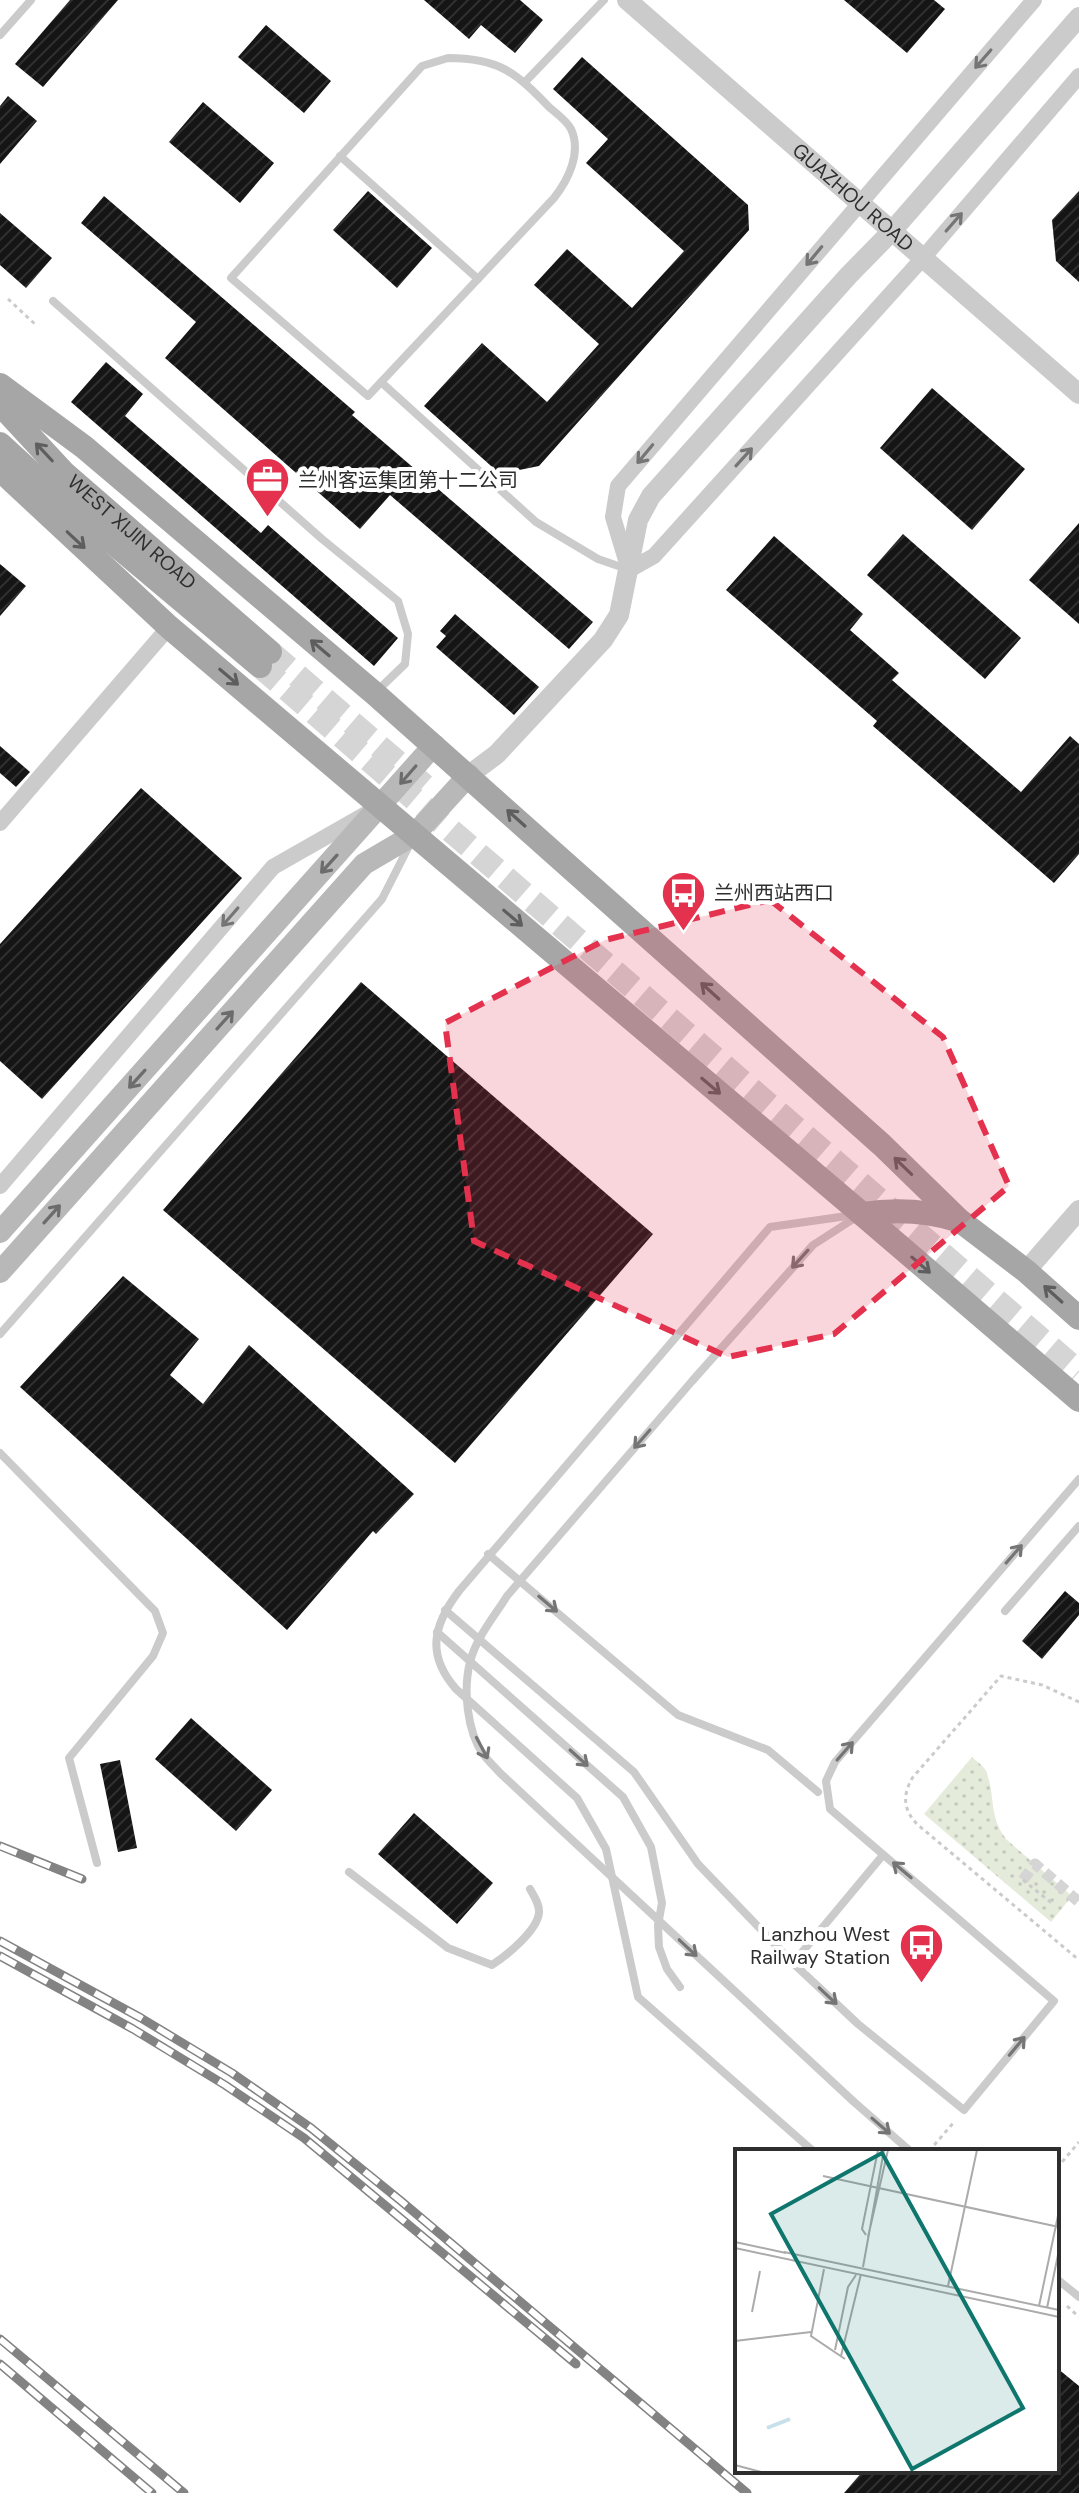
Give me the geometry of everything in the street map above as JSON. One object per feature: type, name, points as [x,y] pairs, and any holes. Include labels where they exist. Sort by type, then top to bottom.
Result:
[{"type":"main road","points":[[0,385],[84,447],[469,775],[882,1145],[959,1220],[1026,1271],[1079,1318]]},
{"type":"main road","name":"WEST XIJIN ROAD","points":[[0,404],[63,472],[265,659],[48,488],[0,444]]},
{"type":"main road","name":"WEST XIJIN ROAD","points":[[0,467],[169,627],[1079,1400]]},
{"type":"main road","points":[[0,1232],[434,745]]},
{"type":"main road","points":[[0,1272],[364,864],[415,834],[469,775]]},
{"type":"main road","points":[[862,1214],[911,1211],[959,1220]]},
{"type":"street","name":"GUAZHOU ROAD","points":[[627,0],[1079,394]]},
{"type":"street","points":[[629,570],[613,517],[618,486],[1034,0]]},
{"type":"street","points":[[469,775],[497,754],[603,640],[619,615],[638,520],[651,496],[892,231],[1079,17]]},
{"type":"street","points":[[629,570],[654,556],[923,258],[1079,76]]},
{"type":"street","points":[[0,823],[169,627]]},
{"type":"street","points":[[0,1186],[273,867],[381,806]]},
{"type":"street","points":[[1026,1271],[1079,1210]]},
{"type":"lane","points":[[0,35],[31,0]]},
{"type":"lane","points":[[525,82],[604,0]]},
{"type":"lane","points":[[448,58],[476,58],[502,66],[525,82],[571,128],[574,147],[572,166],[554,198],[368,396],[231,278],[340,156],[422,66],[448,58]]},
{"type":"lane","points":[[340,156],[478,279]]},
{"type":"lane","points":[[53,301],[322,539],[398,601],[408,634],[405,664],[374,693]]},
{"type":"lane","points":[[381,382],[536,522],[598,559],[629,570]]},
{"type":"lane","points":[[0,1334],[382,899],[415,834]]},
{"type":"lane","points":[[862,1214],[813,1245],[507,1596],[482,1634],[470,1662],[467,1690],[470,1722],[482,1752],[500,1773],[908,2149]]},
{"type":"lane","points":[[811,2149],[638,1997],[606,1849],[577,1798],[456,1689],[438,1663],[436,1648],[437,1632],[445,1610],[488,1554],[770,1227],[862,1214]]},
{"type":"lane","points":[[0,1453],[155,1611],[163,1633],[153,1656],[69,1758],[97,1863]]},
{"type":"lane","points":[[445,1610],[634,1772],[698,1864],[793,1963],[858,2024],[964,2110],[1054,2001],[830,1809],[826,1781],[835,1762],[1079,1479]]},
{"type":"lane","points":[[1005,1611],[1079,1526]]},
{"type":"lane","points":[[488,1554],[678,1715],[768,1750],[818,1792]]},
{"type":"lane","points":[[437,1632],[623,1797],[651,1847],[662,1903],[658,1925],[659,1947],[667,1969],[680,1987]]},
{"type":"lane","points":[[793,1963],[883,1855]]},
{"type":"lane","points":[[349,1872],[448,1948],[492,1965],[507,1956],[534,1925],[539,1913],[538,1902],[530,1889]]},
{"type":"lane","points":[[1059,2281],[1079,2297]]},
{"type":"path","points":[[8,299],[36,325]]},
{"type":"path","points":[[1079,1702],[1042,1685],[1001,1676],[913,1777],[905,1797],[910,1817],[918,1825],[1079,1960]]},
{"type":"path","points":[[1023,1880],[1053,1904]]},
{"type":"path","points":[[931,2149],[964,2110]]},
{"type":"path","points":[[1059,2166],[1079,2142]]},
{"type":"path","points":[[1059,2300],[1079,2317]]},
{"type":"highlighted area","points":[[770,900],[943,1037],[1009,1186],[834,1334],[728,1357],[474,1241],[445,1023],[605,940]]},
{"type":"green space","points":[[972,1757],[986,1771],[997,1823],[1007,1840],[1072,1896],[1051,1922],[924,1814]]},
{"type":"building","points":[[70,0],[118,0],[43,87],[15,64]]},
{"type":"building","points":[[424,0],[520,0],[543,20],[515,53],[481,25],[469,39]]},
{"type":"building","points":[[844,0],[934,0],[945,9],[907,53]]},
{"type":"building","points":[[266,25],[331,81],[304,113],[238,57]]},
{"type":"building","points":[[582,57],[748,205],[749,230],[539,466],[500,474],[424,406],[482,343],[547,402],[599,344],[534,285],[567,249],[632,308],[684,251],[586,163],[608,139],[553,89]]},
{"type":"building","points":[[8,96],[37,121],[0,164],[0,106]]},
{"type":"building","points":[[203,102],[274,163],[240,203],[169,142]]},
{"type":"building","points":[[368,191],[432,248],[397,288],[333,230]]},
{"type":"building","points":[[1079,191],[1079,282],[1056,261],[1052,220]]},
{"type":"building","points":[[104,196],[593,622],[569,649],[390,495],[360,529],[165,358],[196,322],[81,223]]},
{"type":"building","points":[[0,213],[52,258],[26,288],[0,265]]},
{"type":"building","points":[[106,362],[143,394],[125,416],[261,533],[268,525],[398,638],[374,666],[71,402]]},
{"type":"building","points":[[932,388],[1025,469],[972,530],[880,448]]},
{"type":"building","points":[[1079,523],[1079,624],[1029,580]]},
{"type":"building","points":[[903,534],[1021,638],[985,679],[867,575]]},
{"type":"building","points":[[774,536],[863,614],[850,630],[899,673],[892,680],[1021,792],[1070,736],[1079,744],[1079,854],[1054,883],[873,726],[877,721],[726,590]]},
{"type":"building","points":[[0,564],[26,586],[0,616]]},
{"type":"building","points":[[455,614],[539,687],[514,715],[436,647],[446,636],[440,631]]},
{"type":"building","points":[[0,746],[30,772],[16,787],[0,773]]},
{"type":"building","points":[[141,788],[242,878],[42,1099],[0,1061],[0,944]]},
{"type":"building","points":[[361,982],[653,1234],[455,1463],[163,1210]]},
{"type":"building","points":[[123,1276],[199,1339],[170,1375],[203,1404],[249,1345],[414,1494],[376,1534],[373,1531],[287,1630],[20,1387]]},
{"type":"building","points":[[1065,1591],[1079,1603],[1079,1615],[1042,1659],[1022,1641]]},
{"type":"building","points":[[191,1718],[272,1790],[236,1831],[155,1759]]},
{"type":"building","points":[[120,1760],[137,1848],[118,1852],[100,1764]]},
{"type":"building","points":[[414,1813],[493,1883],[457,1924],[378,1854]]},
{"type":"building","points":[[1059,2370],[1079,2386],[1079,2493],[844,2493],[861,2473],[1059,2473]]},
{"type":"tunnel","points":[[270,652],[426,787]]},
{"type":"tunnel","points":[[260,666],[1079,1372]]},
{"type":"tunnel","points":[[1023,1880],[1035,1864],[1079,1902]]},
{"type":"railway","points":[[0,1846],[82,1879]]},
{"type":"railway","points":[[0,1941],[141,2018],[232,2073],[311,2128],[747,2493]]},
{"type":"railway","points":[[0,1956],[133,2029],[304,2138],[576,2364]]},
{"type":"railway","points":[[0,2339],[184,2493]]},
{"type":"railway","points":[[0,2364],[152,2493]]},
{"type":"place","name":"兰州客运集团第十二公司","points":[[267,519]]},
{"type":"place","name":"兰州西站西口","points":[[683,932]]},
{"type":"place","name":"Lanzhou West Railway Station","points":[[921,1984]]}]
